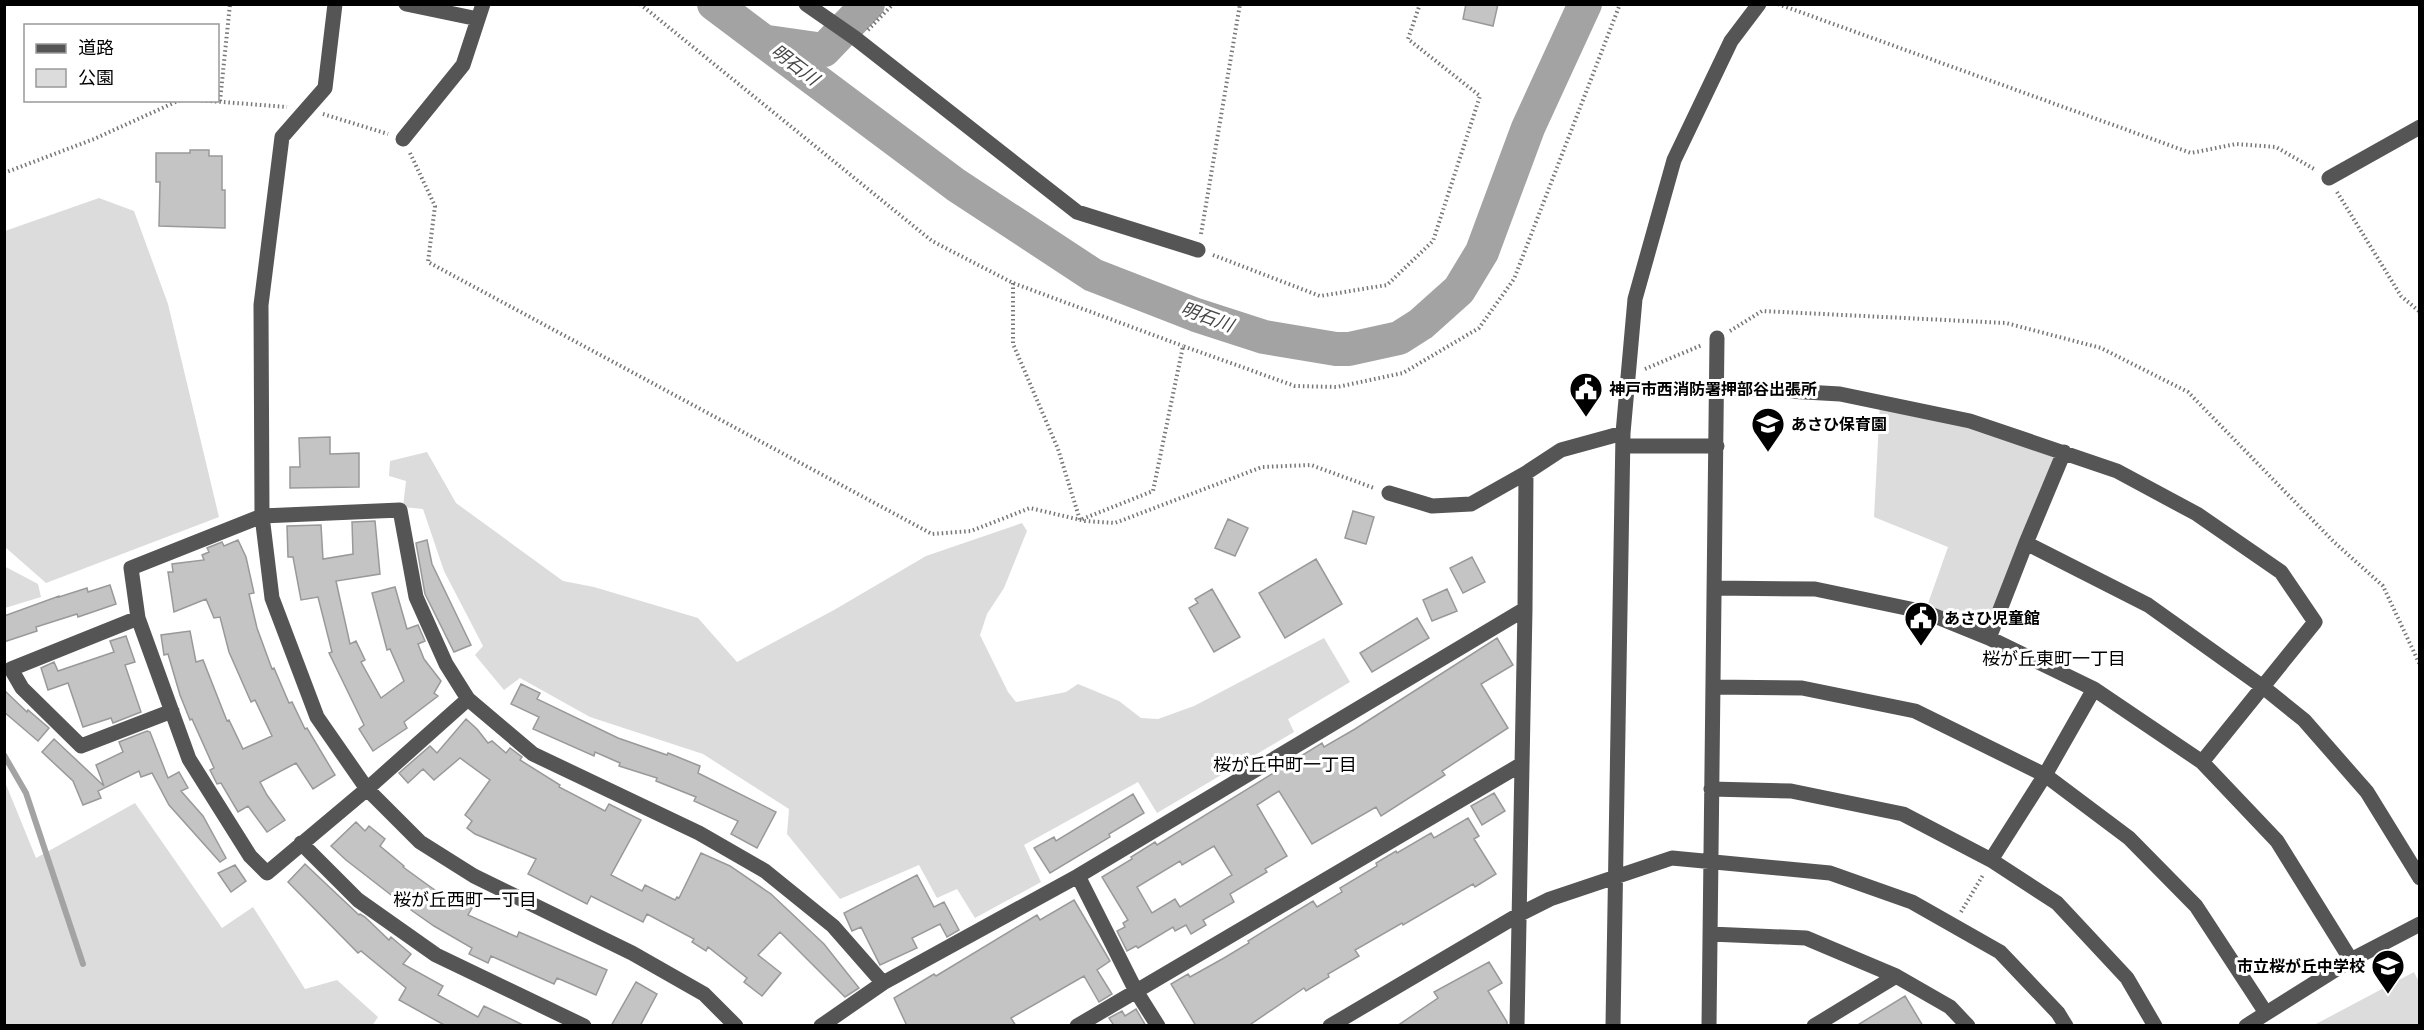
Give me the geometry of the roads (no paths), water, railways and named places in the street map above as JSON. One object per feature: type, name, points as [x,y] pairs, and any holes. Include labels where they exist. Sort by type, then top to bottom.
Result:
[{"type":"street","points":[[334,4],[325,88],[282,137],[261,305],[262,516],[272,598],[317,717],[367,789],[420,842],[474,876],[632,952],[704,994],[736,1026]]},
{"type":"street","points":[[403,139],[463,65],[480,12],[406,4]]},
{"type":"street","points":[[806,4],[858,40],[1077,212],[1198,250]]},
{"type":"street","points":[[1612,1026],[1623,439],[1635,299],[1674,160],[1731,41],[1759,4]]},
{"type":"street","points":[[2329,178],[2420,127]]},
{"type":"street","points":[[1709,1026],[1717,338]]},
{"type":"street","points":[[1718,387],[1840,394],[1970,421],[2117,471],[2197,514],[2281,572],[2315,622],[2202,762]]},
{"type":"street","points":[[1389,493],[1432,506],[1471,504],[1561,450],[1623,439],[1717,446]]},
{"type":"street","points":[[1989,638],[2064,452]]},
{"type":"street","points":[[1517,1026],[1526,473]]},
{"type":"street","points":[[468,699],[367,789],[267,873],[250,856],[189,759],[138,618],[131,568],[262,516],[400,510],[416,597],[446,664],[468,699],[533,754],[699,832],[765,871],[833,926],[883,983]]},
{"type":"street","points":[[2026,543],[2148,604],[2263,687],[2304,720],[2367,792],[2420,878]]},
{"type":"street","points":[[1714,588],[1815,589],[1925,612],[1989,638],[2094,689],[2202,762],[2277,841],[2351,960]]},
{"type":"street","points":[[821,1026],[883,983],[1078,876],[1525,609]]},
{"type":"street","points":[[138,618],[11,669],[22,688],[81,746],[172,711]]},
{"type":"street","points":[[1713,687],[1802,688],[1915,711],[2045,775],[2129,838],[2196,906],[2266,1013]]},
{"type":"street","points":[[1991,860],[2045,775],[2094,689]]},
{"type":"street","points":[[1077,1026],[1522,764]]},
{"type":"street","points":[[1711,789],[1791,791],[1903,814],[1991,860],[2057,903],[2127,978],[2155,1026]]},
{"type":"street","points":[[301,843],[358,900],[436,955],[584,1026]]},
{"type":"street","points":[[1330,1026],[1520,914],[1550,900],[1672,858],[1830,873],[1912,902],[2000,952],[2058,1014],[2066,1026]]},
{"type":"street","points":[[1078,876],[1136,991],[1158,1026]]},
{"type":"street","points":[[2246,1026],[2351,960],[2420,924]]},
{"type":"street","points":[[1710,934],[1806,938],[1896,976],[1950,1007],[1968,1026]]},
{"type":"street","points":[[1814,1026],[1896,976]]},
{"type":"waterway","name":"明石川","points":[[714,4],[956,185],[1093,275],[1196,315],[1264,337],[1336,349],[1349,349],[1399,338],[1421,324],[1459,290],[1482,252],[1528,128],[1585,4]]},
{"type":"waterway","points":[[768,42],[824,50],[868,4]]},
{"type":"waterway","points":[[4,755],[26,793],[83,964]]},
{"type":"place","name":"神戸市西消防署押部谷出張所","points":[[1586,418]]},
{"type":"place","name":"あさひ保育園","points":[[1768,453]]},
{"type":"place","name":"あさひ児童館","points":[[1921,647]]},
{"type":"place","name":"市立桜が丘中学校","points":[[2388,995]]},
{"type":"district","name":"桜が丘東町一丁目","points":[[2054,659]]},
{"type":"district","name":"桜が丘中町一丁目","points":[[1285,765]]},
{"type":"district","name":"桜が丘西町一丁目","points":[[465,900]]}]
